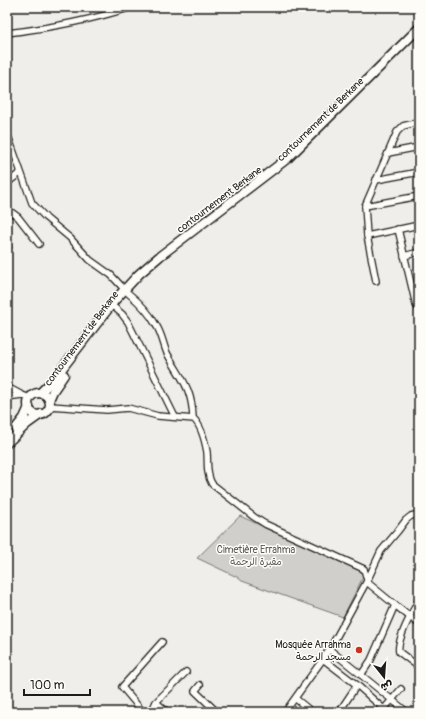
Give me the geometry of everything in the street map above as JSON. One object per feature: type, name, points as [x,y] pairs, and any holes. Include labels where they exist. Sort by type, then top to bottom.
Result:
[{"type":"highway","name":"contournement Berkane","points":[[40,393],[54,379],[126,291],[152,262],[288,158],[419,28]]},
{"type":"highway","name":"contournement de Berkane","points":[[49,403],[56,386],[115,308],[126,291],[156,266],[292,162],[419,36]]},
{"type":"highway","points":[[7,443],[27,424],[47,411],[49,403],[46,395],[40,393],[26,397],[29,407],[35,414],[41,414]]},
{"type":"highway","points":[[7,436],[22,422],[29,407]]},
{"type":"street","points":[[7,33],[72,23],[108,15],[132,7]]},
{"type":"street","points":[[376,281],[367,236],[364,206],[399,129],[403,126],[419,122]]},
{"type":"street","points":[[7,133],[28,195],[37,209],[70,238],[90,260],[115,278],[126,291],[143,306],[157,325],[165,349],[181,374],[190,395],[192,404],[192,418]]},
{"type":"street","points":[[388,153],[419,147]]},
{"type":"street","points":[[376,180],[419,172]]},
{"type":"street","points":[[7,183],[20,173]]},
{"type":"street","points":[[364,206],[419,196]]},
{"type":"street","points":[[7,210],[18,217],[39,244]]},
{"type":"street","points":[[367,236],[419,225]]},
{"type":"street","points":[[398,229],[416,305],[419,309]]},
{"type":"street","points":[[404,256],[419,252]]},
{"type":"street","points":[[115,308],[128,322],[175,417]]},
{"type":"street","points":[[7,387],[26,397]]},
{"type":"street","points":[[7,396],[26,397]]},
{"type":"street","points":[[49,403],[107,410],[128,408],[152,415],[192,418],[195,420],[201,431],[207,452],[209,476],[212,484],[265,524],[364,569],[368,583],[419,624]]},
{"type":"street","points":[[285,712],[296,699],[329,649],[368,579],[381,551],[406,520],[411,516],[419,514]]},
{"type":"street","points":[[419,600],[398,646],[399,652],[419,667]]},
{"type":"street","points":[[351,681],[371,660],[395,605]]},
{"type":"street","points":[[143,712],[122,688],[162,642]]},
{"type":"street","points":[[329,649],[407,712]]},
{"type":"street","points":[[323,659],[357,685],[386,711],[392,700],[401,689]]},
{"type":"street","points":[[153,712],[156,702],[186,672]]},
{"type":"street","points":[[200,685],[195,691],[217,712]]},
{"type":"street","points":[[339,712],[357,685]]},
{"type":"street","points":[[296,699],[312,712]]},
{"type":"street","points":[[156,702],[167,712]]},
{"type":"green space","name":"Cimetière Errahma مقبرة الرحمة","points":[[240,516],[365,573],[343,617],[242,581],[237,577],[197,558]]},
{"type":"place","name":"Mosquée Arrahma مسجد الرحمة","points":[[359,650]]}]
